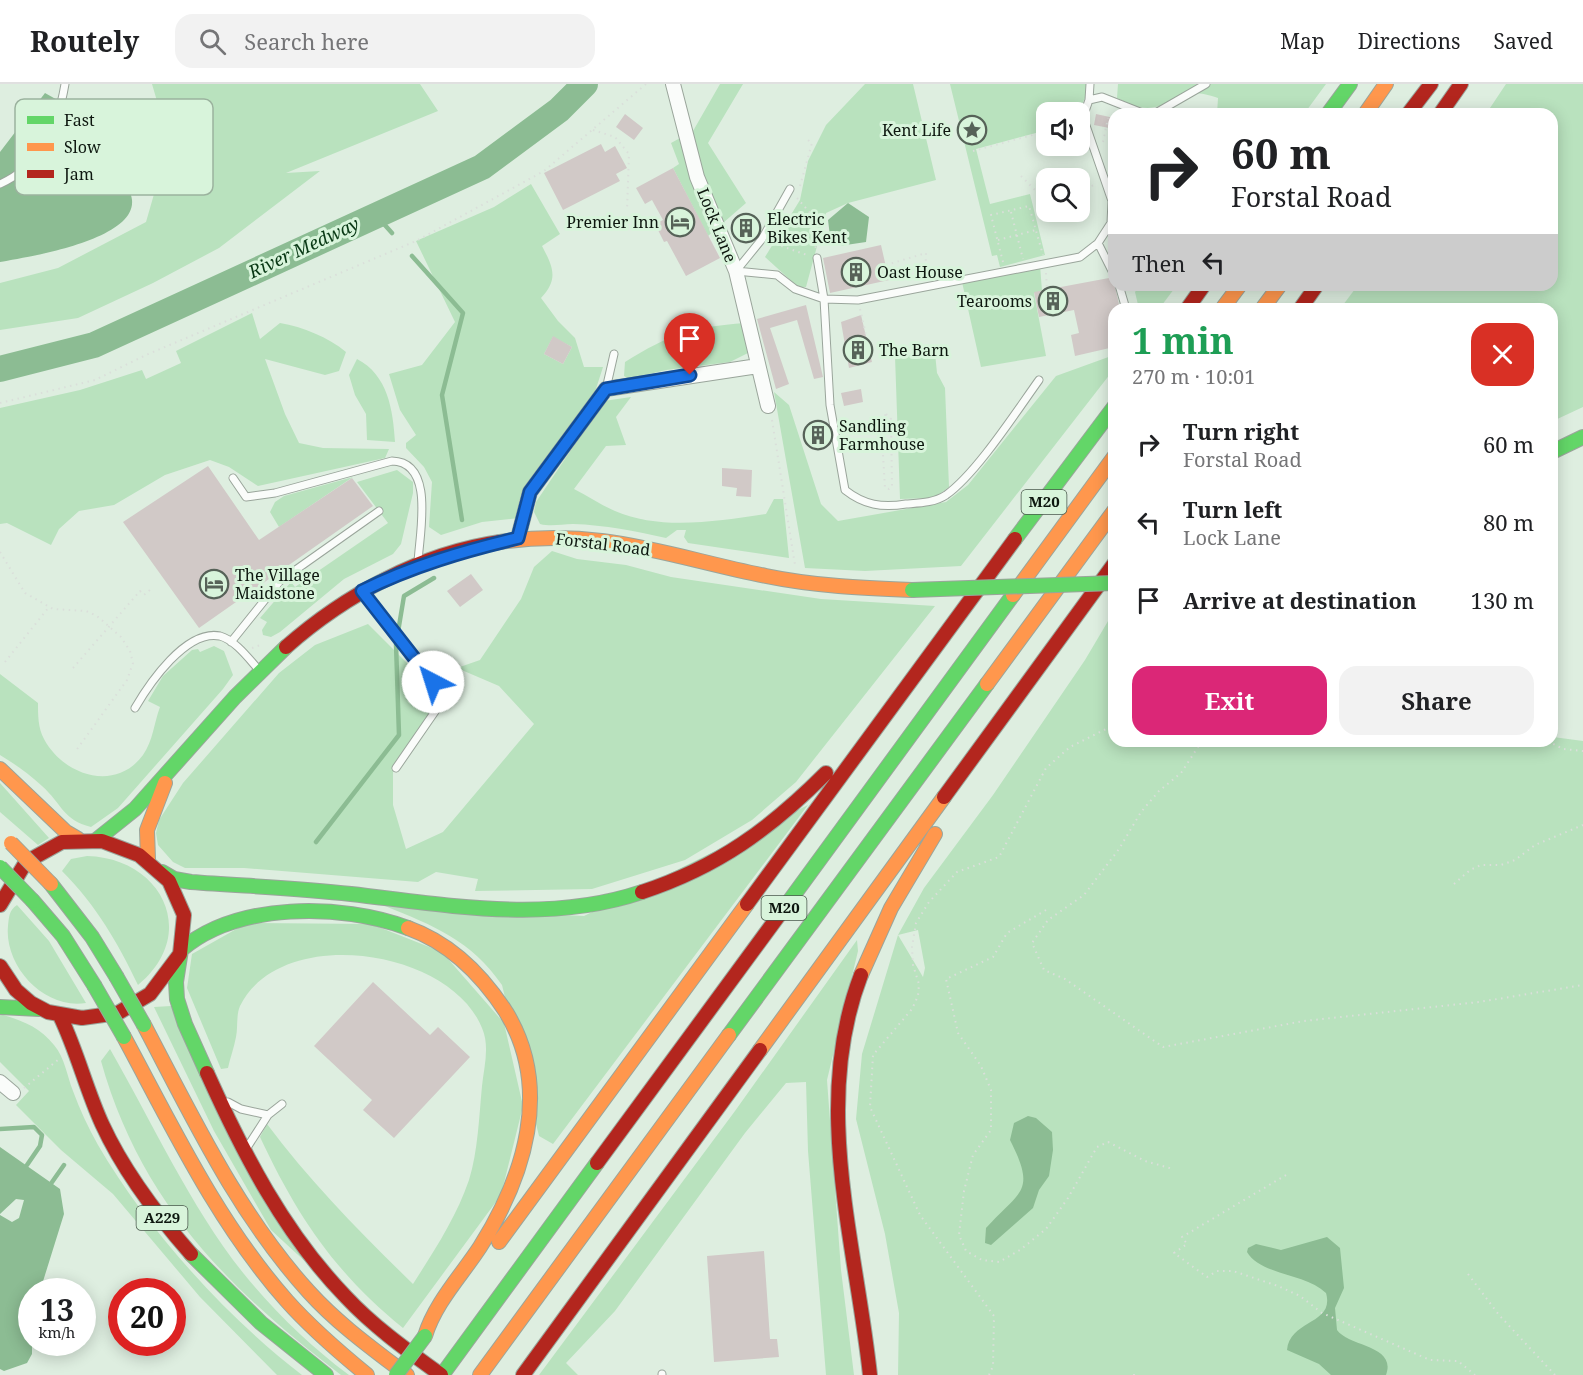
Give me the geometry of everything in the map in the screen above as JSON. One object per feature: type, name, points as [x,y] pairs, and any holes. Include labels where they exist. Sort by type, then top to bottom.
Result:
[{"type":"main road","points":[[1332,108],[1350,84]]},
{"type":"main road","points":[[1369,108],[1386,84]]},
{"type":"main road","points":[[1413,108],[1431,84]]},
{"type":"main road","points":[[1444,108],[1461,84]]},
{"type":"main road","name":"M20","points":[[396,1375],[425,1336],[440,1323],[1108,415]]},
{"type":"main road","points":[[1558,449],[1583,437]]},
{"type":"main road","name":"M20","points":[[442,1375],[1108,465]]},
{"type":"main road","name":"M20","points":[[480,1375],[1108,519]]},
{"type":"main road","name":"Forstal Road","points":[[95,841],[116,828],[261,671],[310,627],[362,591],[418,566],[458,552],[518,538],[563,536],[614,542],[797,582],[912,590],[1108,583]]},
{"type":"main road","points":[[523,1375],[1108,572]]},
{"type":"main road","name":"M20","points":[[162,872],[174,879],[191,882],[263,886],[489,910],[540,911],[590,906],[664,887],[691,876],[735,851],[788,811],[834,764],[972,597]]},
{"type":"main road","points":[[870,1375],[863,1308],[846,1208],[839,1148],[839,1056],[850,1006],[865,960],[904,882],[967,788],[1038,671]]},
{"type":"main road","points":[[0,769],[66,832],[78,839],[128,848],[148,859],[162,872],[182,908],[184,933],[176,987],[180,1004],[216,1093],[248,1160],[300,1242],[337,1287],[372,1322],[442,1375]]},
{"type":"main road","name":"Forstal Road","points":[[148,859],[149,821],[170,772]]},
{"type":"main road","points":[[0,833],[51,884],[92,936],[144,1025],[231,1185],[267,1240],[311,1294],[358,1337],[407,1375]]},
{"type":"main road","points":[[0,905],[7,888],[30,861],[49,848],[78,839]]},
{"type":"main road","name":"A229","points":[[0,867],[33,900],[63,936],[94,984],[211,1199],[250,1258],[304,1322],[367,1375]]},
{"type":"main road","name":"M20","points":[[182,950],[202,932],[247,917],[317,912],[372,916],[409,927],[452,951],[482,978],[504,1007],[520,1040],[528,1072],[531,1101],[525,1153],[499,1215],[431,1317],[425,1336]]},
{"type":"main road","points":[[0,1007],[39,1009],[74,1019],[97,1019],[125,1010],[153,992],[172,968],[182,950]]},
{"type":"main road","points":[[0,966],[17,991],[39,1009]]},
{"type":"main road","name":"A229","points":[[60,1016],[73,1042],[88,1093],[103,1126],[122,1163],[166,1224],[210,1272],[263,1324],[326,1375]]},
{"type":"street","name":"Lock Lane","points":[[673,84],[698,177],[736,271],[768,406]]},
{"type":"street","points":[[518,538],[530,492],[606,389],[758,366]]},
{"type":"street","points":[[0,1082],[13,1093]]},
{"type":"lane","points":[[62,99],[65,84]]},
{"type":"lane","points":[[1090,84],[1089,100],[1083,117],[1108,189]]},
{"type":"lane","points":[[1164,108],[1206,84]]},
{"type":"lane","points":[[1089,100],[1102,97],[1130,108]]},
{"type":"lane","points":[[0,184],[15,177]]},
{"type":"lane","points":[[736,271],[762,239],[790,189]]},
{"type":"lane","points":[[736,271],[777,275],[795,289],[824,299],[858,300],[1080,257],[1098,243],[1108,229]]},
{"type":"lane","points":[[1098,243],[1108,263]]},
{"type":"lane","points":[[817,258],[824,299],[830,405],[839,458],[845,490],[860,502],[893,506],[935,500],[945,495],[965,477],[1040,380]]},
{"type":"lane","points":[[606,389],[614,354]]},
{"type":"lane","points":[[233,478],[246,497],[275,493],[392,461],[404,463],[414,471],[422,495],[418,566]]},
{"type":"lane","points":[[231,642],[280,581],[379,511]]},
{"type":"lane","points":[[362,591],[445,697],[396,768]]},
{"type":"lane","points":[[135,708],[159,673],[189,645],[213,636],[220,636],[231,642],[261,671]]},
{"type":"lane","points":[[216,1093],[241,1109],[268,1115]]},
{"type":"lane","points":[[248,1160],[248,1146],[268,1115],[282,1104]]},
{"type":"path","points":[[0,403],[95,380],[146,355],[416,241],[544,171],[646,84]]},
{"type":"path","points":[[1095,150],[1102,146],[1108,118]]},
{"type":"path","points":[[593,130],[615,137],[630,154],[627,210]]},
{"type":"path","points":[[973,151],[1036,134]]},
{"type":"path","points":[[799,188],[812,143],[805,138]]},
{"type":"path","points":[[1021,176],[1036,191]]},
{"type":"path","points":[[1090,187],[1106,183]]},
{"type":"path","points":[[775,244],[817,258],[811,214],[797,197]]},
{"type":"path","points":[[1006,271],[991,215],[1029,206],[1045,264],[1047,290]]},
{"type":"path","points":[[1010,211],[1023,259]]},
{"type":"path","points":[[997,240],[1036,230]]},
{"type":"path","points":[[886,265],[926,253],[925,287]]},
{"type":"path","points":[[858,300],[867,339]]},
{"type":"path","points":[[768,406],[777,441],[783,499],[797,582]]},
{"type":"path","points":[[886,414],[891,419],[892,486],[889,489],[885,488],[881,421],[886,414]]},
{"type":"path","points":[[0,552],[25,593],[49,607],[63,611],[86,611],[108,626],[130,651],[131,671],[75,752]]},
{"type":"path","points":[[74,668],[140,591],[144,595],[151,589]]},
{"type":"path","points":[[5,662],[49,607]]},
{"type":"path","points":[[989,1375],[993,1366],[994,1316],[920,1215],[870,1107],[873,1055],[912,1010],[918,996],[919,984],[913,965],[912,947],[916,923],[929,902],[957,872],[999,857],[1046,768],[1070,747],[1108,727]]},
{"type":"path","points":[[1558,746],[1583,751]]},
{"type":"path","points":[[1198,747],[1181,774],[1159,791],[1141,812],[1119,849],[1084,895],[1048,920],[1032,943],[1044,970],[1065,979],[1163,1047],[1304,1021],[1479,1002],[1583,985]]},
{"type":"path","points":[[1454,884],[1470,870],[1481,865],[1501,865],[1515,860],[1535,845],[1583,825]]},
{"type":"path","points":[[1046,910],[1007,933],[993,957],[946,979],[958,1033],[981,1066],[991,1090],[991,1130],[973,1155],[964,1191],[959,1235],[966,1251],[982,1260],[999,1262],[1020,1250],[1046,1229],[1068,1198],[1089,1158],[1102,1143],[1108,1142],[1145,1161],[1173,1169]]},
{"type":"path","points":[[1286,1175],[1182,1237],[1187,1244],[1174,1253],[1207,1276],[1217,1271],[1233,1271],[1300,1296],[1322,1313],[1430,1359],[1458,1361],[1475,1375]]},
{"type":"path","points":[[1468,1274],[1499,1315],[1554,1375]]},
{"type":"shaded area","points":[[152,84],[420,84],[438,111],[286,173],[320,171],[219,248],[153,283],[78,318],[0,330],[0,283],[58,268],[146,222],[154,195],[213,195],[213,99],[156,99]]},
{"type":"shaded area","points":[[720,84],[743,84],[708,143],[746,203],[708,236],[673,168],[679,164],[671,143],[693,131]]},
{"type":"shaded area","points":[[865,84],[913,84],[936,180],[848,203],[826,213],[806,287],[798,287],[765,257],[800,200],[808,161],[826,125]]},
{"type":"shaded area","points":[[950,84],[1086,84],[1083,102],[1036,102],[1036,133],[976,149],[990,204],[1030,194],[1045,255],[1000,267],[997,255],[992,256]]},
{"type":"shaded area","points":[[1118,84],[1326,84],[1308,108],[1217,108],[1218,98],[1194,93],[1186,94],[1167,104],[1148,108],[1117,98]]},
{"type":"shaded area","points":[[1506,84],[1583,84],[1583,407],[1558,419],[1558,303],[1344,303],[1354,291],[1558,291],[1558,108],[1490,108]]},
{"type":"shaded area","points":[[45,93],[56,99],[40,99]]},
{"type":"shaded area","points":[[15,132],[15,195],[131,195],[129,214],[117,226],[78,244],[0,262],[0,152]]},
{"type":"shaded area","points":[[531,184],[560,234],[542,246],[549,260],[552,279],[541,298],[558,321],[575,338],[584,367],[603,367],[594,395],[519,501],[519,518],[482,522],[441,535],[429,527],[432,482],[424,467],[406,448],[406,443],[416,435],[400,410],[389,374],[422,365],[455,322],[416,241],[494,207]],"holes":[[[553,337],[572,347],[563,364],[544,354]]]},
{"type":"shaded area","points":[[848,203],[869,217],[866,242],[839,246],[831,244],[828,220]]},
{"type":"shaded area","points":[[1040,265],[1042,291],[1034,293],[1046,356],[981,367],[962,282]]},
{"type":"shaded area","points":[[1172,291],[1164,303],[1138,303],[1135,292]]},
{"type":"shaded area","points":[[252,313],[260,339],[280,323],[315,333],[346,352],[339,371],[325,375],[265,359],[285,414],[299,443],[323,448],[389,449],[385,458],[258,486],[229,467],[210,460],[165,475],[114,505],[79,511],[59,529],[51,545],[7,523],[0,524],[0,408],[80,390],[142,370],[146,379],[181,363],[176,351]]},
{"type":"shaded area","points":[[745,323],[750,352],[730,362],[666,370],[629,379],[624,376],[625,362],[669,338],[710,327]]},
{"type":"shaded area","points":[[935,353],[937,373],[945,388],[949,487],[934,498],[900,499],[895,356]]},
{"type":"shaded area","points":[[1108,357],[1108,377],[961,566],[865,571],[805,568],[774,392],[789,405],[821,504],[838,521],[946,502],[968,485],[1056,376]]},
{"type":"shaded area","points":[[357,359],[376,374],[382,384],[393,418],[395,442],[367,440],[366,414],[355,395],[349,375]]},
{"type":"shaded area","points":[[631,397],[616,417],[626,445],[606,446],[574,489],[615,511],[651,521],[670,523],[690,523],[766,514],[774,499],[783,499],[789,558],[688,543],[684,537],[686,530],[677,530],[666,538],[597,526],[540,524],[534,512],[536,502],[604,401]]},
{"type":"shaded area","points":[[397,470],[413,482],[413,493],[401,544],[393,554],[344,579],[280,632],[271,637],[263,635],[262,630],[267,622],[260,618],[291,582],[295,587],[388,523],[357,482]]},
{"type":"shaded area","points":[[353,477],[279,527],[270,512],[275,502],[284,496]]},
{"type":"shaded area","points":[[552,551],[577,559],[626,565],[671,577],[821,599],[935,606],[796,782],[752,820],[685,860],[592,889],[475,891],[478,879],[436,872],[418,882],[244,868],[185,868],[173,862],[158,845],[156,833],[159,820],[183,783],[279,673],[315,645],[368,624],[418,674],[438,701],[393,765],[393,805],[406,849],[443,832],[534,724],[499,686],[457,668],[480,660],[521,599],[534,567]]},
{"type":"shaded area","points":[[1108,621],[1108,747],[1558,747],[1558,738],[1583,741],[1583,1375],[898,1375],[899,1313],[885,1234],[856,1119],[862,1054],[898,935],[924,888],[993,795],[1085,660]],"holes":[[[918,930],[925,968],[923,977],[898,935]]]},
{"type":"shaded area","points":[[214,646],[224,651],[233,675],[118,808],[91,827],[68,816],[37,782],[0,755],[0,674],[38,703],[41,730],[53,752],[76,770],[90,775],[104,776],[118,774],[131,767],[146,750],[160,707],[148,701],[163,676],[192,650],[198,649],[200,652]]},
{"type":"shaded area","points":[[0,783],[49,838],[38,845],[0,812]]},
{"type":"shaded area","points":[[808,805],[553,1144],[539,1136],[502,985],[478,956],[450,936],[420,920],[385,906],[584,916]]},
{"type":"shaded area","points":[[87,856],[113,860],[135,870],[152,884],[164,902],[169,922],[167,944],[157,965],[138,985],[105,925],[62,871],[71,859]]},
{"type":"shaded area","points":[[17,905],[49,941],[86,1003],[56,1000],[30,982],[20,970],[8,941],[9,917],[12,909]]},
{"type":"shaded area","points":[[247,923],[371,924],[442,952],[504,1023],[523,1106],[501,1195],[403,1328],[357,1286],[320,1242],[288,1192],[260,1137],[267,1124],[319,1187],[413,1284],[451,1221],[464,1194],[472,1169],[486,1057],[486,1042],[482,1028],[464,1001],[437,980],[403,964],[365,956],[326,956],[291,963],[261,980],[240,1006],[236,1037],[228,1068],[221,1069],[187,988],[192,954]]},
{"type":"shaded area","points":[[857,940],[858,951],[827,1080],[841,1270],[854,1375],[826,1375],[808,1151],[806,1082],[786,1083],[745,1133],[615,1311],[566,1363],[578,1375],[539,1375],[735,1111]]},
{"type":"shaded area","points":[[171,1006],[310,1266],[271,1230],[214,1131],[154,1007]]},
{"type":"shaded area","points":[[0,1014],[30,1025],[49,1039],[63,1061],[78,1105],[94,1138],[140,1208],[164,1239],[217,1298],[273,1352],[302,1375],[277,1375],[200,1297],[113,1194],[61,1150],[16,1105],[29,1091],[0,1062]]},
{"type":"shaded area","points":[[110,1049],[189,1193],[244,1274],[281,1315],[320,1352],[349,1375],[341,1375],[261,1309],[193,1238],[164,1199],[139,1157],[118,1111],[101,1061]]},
{"type":"shaded area","points":[[1028,1116],[1036,1118],[1052,1132],[1053,1150],[1049,1176],[1039,1190],[1033,1208],[991,1245],[985,1243],[986,1228],[1021,1190],[1022,1171],[1010,1140],[1014,1123]]},
{"type":"shaded area","points":[[0,1147],[60,1189],[64,1214],[44,1278],[18,1278],[18,1356],[31,1356],[27,1363],[4,1371],[0,1369],[0,1215],[12,1222],[19,1218],[24,1200],[16,1199],[0,1214]]},
{"type":"shaded area","points":[[1327,1237],[1340,1248],[1344,1288],[1335,1308],[1337,1330],[1343,1336],[1378,1352],[1385,1358],[1388,1365],[1386,1375],[1331,1375],[1319,1364],[1287,1350],[1290,1340],[1296,1333],[1324,1311],[1327,1303],[1326,1293],[1307,1281],[1262,1265],[1253,1260],[1247,1252],[1248,1248],[1256,1244],[1281,1250]]},
{"type":"building","points":[[625,114],[643,128],[634,140],[616,127]]},
{"type":"building","points":[[1096,114],[1108,117],[1108,128],[1094,125]]},
{"type":"building","points":[[601,144],[605,152],[615,146],[627,168],[616,174],[620,181],[563,210],[544,173]]},
{"type":"building","name":"Premier Inn","points":[[673,168],[720,258],[686,276],[655,224],[663,220],[652,200],[645,204],[636,188]]},
{"type":"building","name":"Electric Bikes Kent","points":[[748,214],[758,232],[754,240],[744,240],[733,223],[738,215]]},
{"type":"building","name":"Oast House","points":[[881,245],[889,280],[830,293],[823,258]]},
{"type":"building","points":[[1108,278],[1108,291],[1116,291],[1119,303],[1108,303],[1108,348],[1075,356],[1071,335],[1079,333],[1074,310],[1039,317],[1034,292]]},
{"type":"building","points":[[806,305],[823,377],[814,379],[797,320],[770,328],[789,384],[776,389],[757,319]]},
{"type":"building","name":"The Barn","points":[[861,315],[872,362],[849,368],[841,322]]},
{"type":"building","points":[[553,336],[572,347],[563,364],[544,354]]},
{"type":"building","points":[[861,389],[863,402],[844,406],[841,393]]},
{"type":"building","name":"Sandling Farmhouse","points":[[820,422],[827,443],[816,447],[808,427]]},
{"type":"building","name":"The Village Maidstone","points":[[208,466],[259,540],[352,478],[373,506],[199,628],[123,522]]},
{"type":"building","points":[[722,468],[752,470],[751,497],[736,496],[737,488],[722,486]]},
{"type":"building","points":[[471,574],[483,590],[460,607],[447,591]]},
{"type":"building","points":[[373,982],[430,1035],[438,1027],[470,1057],[394,1138],[363,1110],[372,1100],[314,1046]]},
{"type":"building","points":[[764,1251],[770,1339],[777,1339],[779,1357],[714,1362],[707,1256]]},
{"type":"waterway","name":"River Medway","points":[[0,369],[94,345],[482,167],[559,110],[585,84]]},
{"type":"waterway","points":[[375,214],[392,233]]},
{"type":"waterway","points":[[412,256],[463,313],[442,395],[462,520]]},
{"type":"waterway","points":[[398,632],[404,596],[434,578]]},
{"type":"waterway","points":[[316,842],[399,735],[396,644]]},
{"type":"waterway","points":[[0,1129],[34,1127],[42,1135],[40,1146],[27,1165]]},
{"type":"waterway","points":[[50,1185],[64,1165]]},
{"type":"traffic: fast","points":[[1332,108],[1350,84]]},
{"type":"traffic: fast","points":[[1015,539],[1108,415]]},
{"type":"traffic: fast","points":[[1558,449],[1583,437]]},
{"type":"traffic: fast","points":[[912,590],[1108,583]]},
{"type":"traffic: fast","points":[[785,907],[1013,595]]},
{"type":"traffic: fast","points":[[95,841],[135,809],[235,697],[286,647]]},
{"type":"traffic: fast","points":[[729,1035],[987,684]]},
{"type":"traffic: fast","points":[[0,867],[33,901]]},
{"type":"traffic: fast","points":[[162,872],[174,879],[191,882],[331,892],[497,909],[534,910],[570,907],[606,902],[642,892]]},
{"type":"traffic: fast","points":[[51,884],[92,937],[116,976]]},
{"type":"traffic: fast","points":[[33,901],[63,936],[94,985]]},
{"type":"traffic: fast","points":[[207,1073],[185,1024],[177,999],[176,982],[181,950],[204,934],[231,923],[260,915],[290,912],[321,911],[352,914],[408,928]]},
{"type":"traffic: fast","points":[[116,976],[144,1025]]},
{"type":"traffic: fast","points":[[94,985],[124,1037]]},
{"type":"traffic: fast","points":[[0,1007],[39,1009]]},
{"type":"traffic: fast","points":[[442,1375],[597,1163]]},
{"type":"traffic: fast","points":[[191,1254],[261,1323],[326,1375]]},
{"type":"traffic: fast","points":[[396,1375],[425,1336]]},
{"type":"traffic: slow","points":[[1369,108],[1386,84]]},
{"type":"traffic: slow","points":[[1226,303],[1236,291]]},
{"type":"traffic: slow","points":[[1266,303],[1276,291]]},
{"type":"traffic: slow","points":[[1013,595],[1108,465]]},
{"type":"traffic: slow","points":[[987,684],[1108,519]]},
{"type":"traffic: slow","points":[[500,542],[536,538],[603,541],[802,582],[912,590]]},
{"type":"traffic: slow","points":[[0,769],[66,832],[78,839]]},
{"type":"traffic: slow","points":[[148,859],[147,830],[165,783]]},
{"type":"traffic: slow","points":[[760,1050],[944,797]]},
{"type":"traffic: slow","points":[[861,975],[891,908],[935,834]]},
{"type":"traffic: slow","points":[[11,843],[51,884]]},
{"type":"traffic: slow","points":[[499,1242],[747,904]]},
{"type":"traffic: slow","points":[[408,928],[438,942],[451,951],[476,973],[497,998],[520,1041],[528,1071],[530,1102],[527,1132],[520,1162],[509,1192],[480,1247],[435,1312],[425,1336]]},
{"type":"traffic: slow","points":[[144,1025],[218,1164],[260,1230],[284,1262],[332,1315],[407,1375]]},
{"type":"traffic: slow","points":[[480,1375],[729,1035]]},
{"type":"traffic: slow","points":[[124,1037],[198,1174],[239,1240],[296,1311],[367,1375]]},
{"type":"traffic: jam","points":[[1413,108],[1431,84]]},
{"type":"traffic: jam","points":[[1444,108],[1461,84]]},
{"type":"traffic: jam","points":[[1191,303],[1200,291]]},
{"type":"traffic: jam","points":[[1304,303],[1313,291]]},
{"type":"traffic: jam","points":[[747,904],[1015,539]]},
{"type":"traffic: jam","points":[[286,647],[333,610],[386,579],[442,556],[500,542]]},
{"type":"traffic: jam","points":[[944,797],[1108,572]]},
{"type":"traffic: jam","points":[[642,892],[695,871],[742,844],[784,812],[826,773]]},
{"type":"traffic: jam","points":[[0,905],[26,862],[62,842],[102,841],[139,855],[169,881],[184,915],[180,954],[150,994],[118,1013],[82,1018],[48,1012],[31,1003],[16,990],[0,966]]},
{"type":"traffic: jam","points":[[597,1163],[785,907]]},
{"type":"traffic: jam","points":[[861,975],[846,1024],[839,1074],[838,1124],[848,1225],[870,1375]]},
{"type":"traffic: jam","points":[[60,1016],[96,1111],[120,1159],[165,1224],[191,1254]]},
{"type":"traffic: jam","points":[[523,1375],[760,1050]]},
{"type":"traffic: jam","points":[[207,1073],[250,1162],[303,1246],[357,1308],[441,1375]]},
{"type":"place","name":"Kent Life","points":[[972,130]]},
{"type":"place","name":"Premier Inn","points":[[680,222]]},
{"type":"place","name":"Electric Bikes Kent","points":[[746,228]]},
{"type":"place","name":"Oast House","points":[[856,272]]},
{"type":"place","name":"Tearooms","points":[[1053,301]]},
{"type":"place","name":"The Barn","points":[[858,350]]},
{"type":"place","name":"Sandling Farmhouse","points":[[818,435]]},
{"type":"place","name":"The Village Maidstone","points":[[214,584]]},
{"type":"route","points":[[433,682],[393,634],[362,591],[418,566],[458,552],[518,538],[530,492],[606,389],[690,375]]}]
